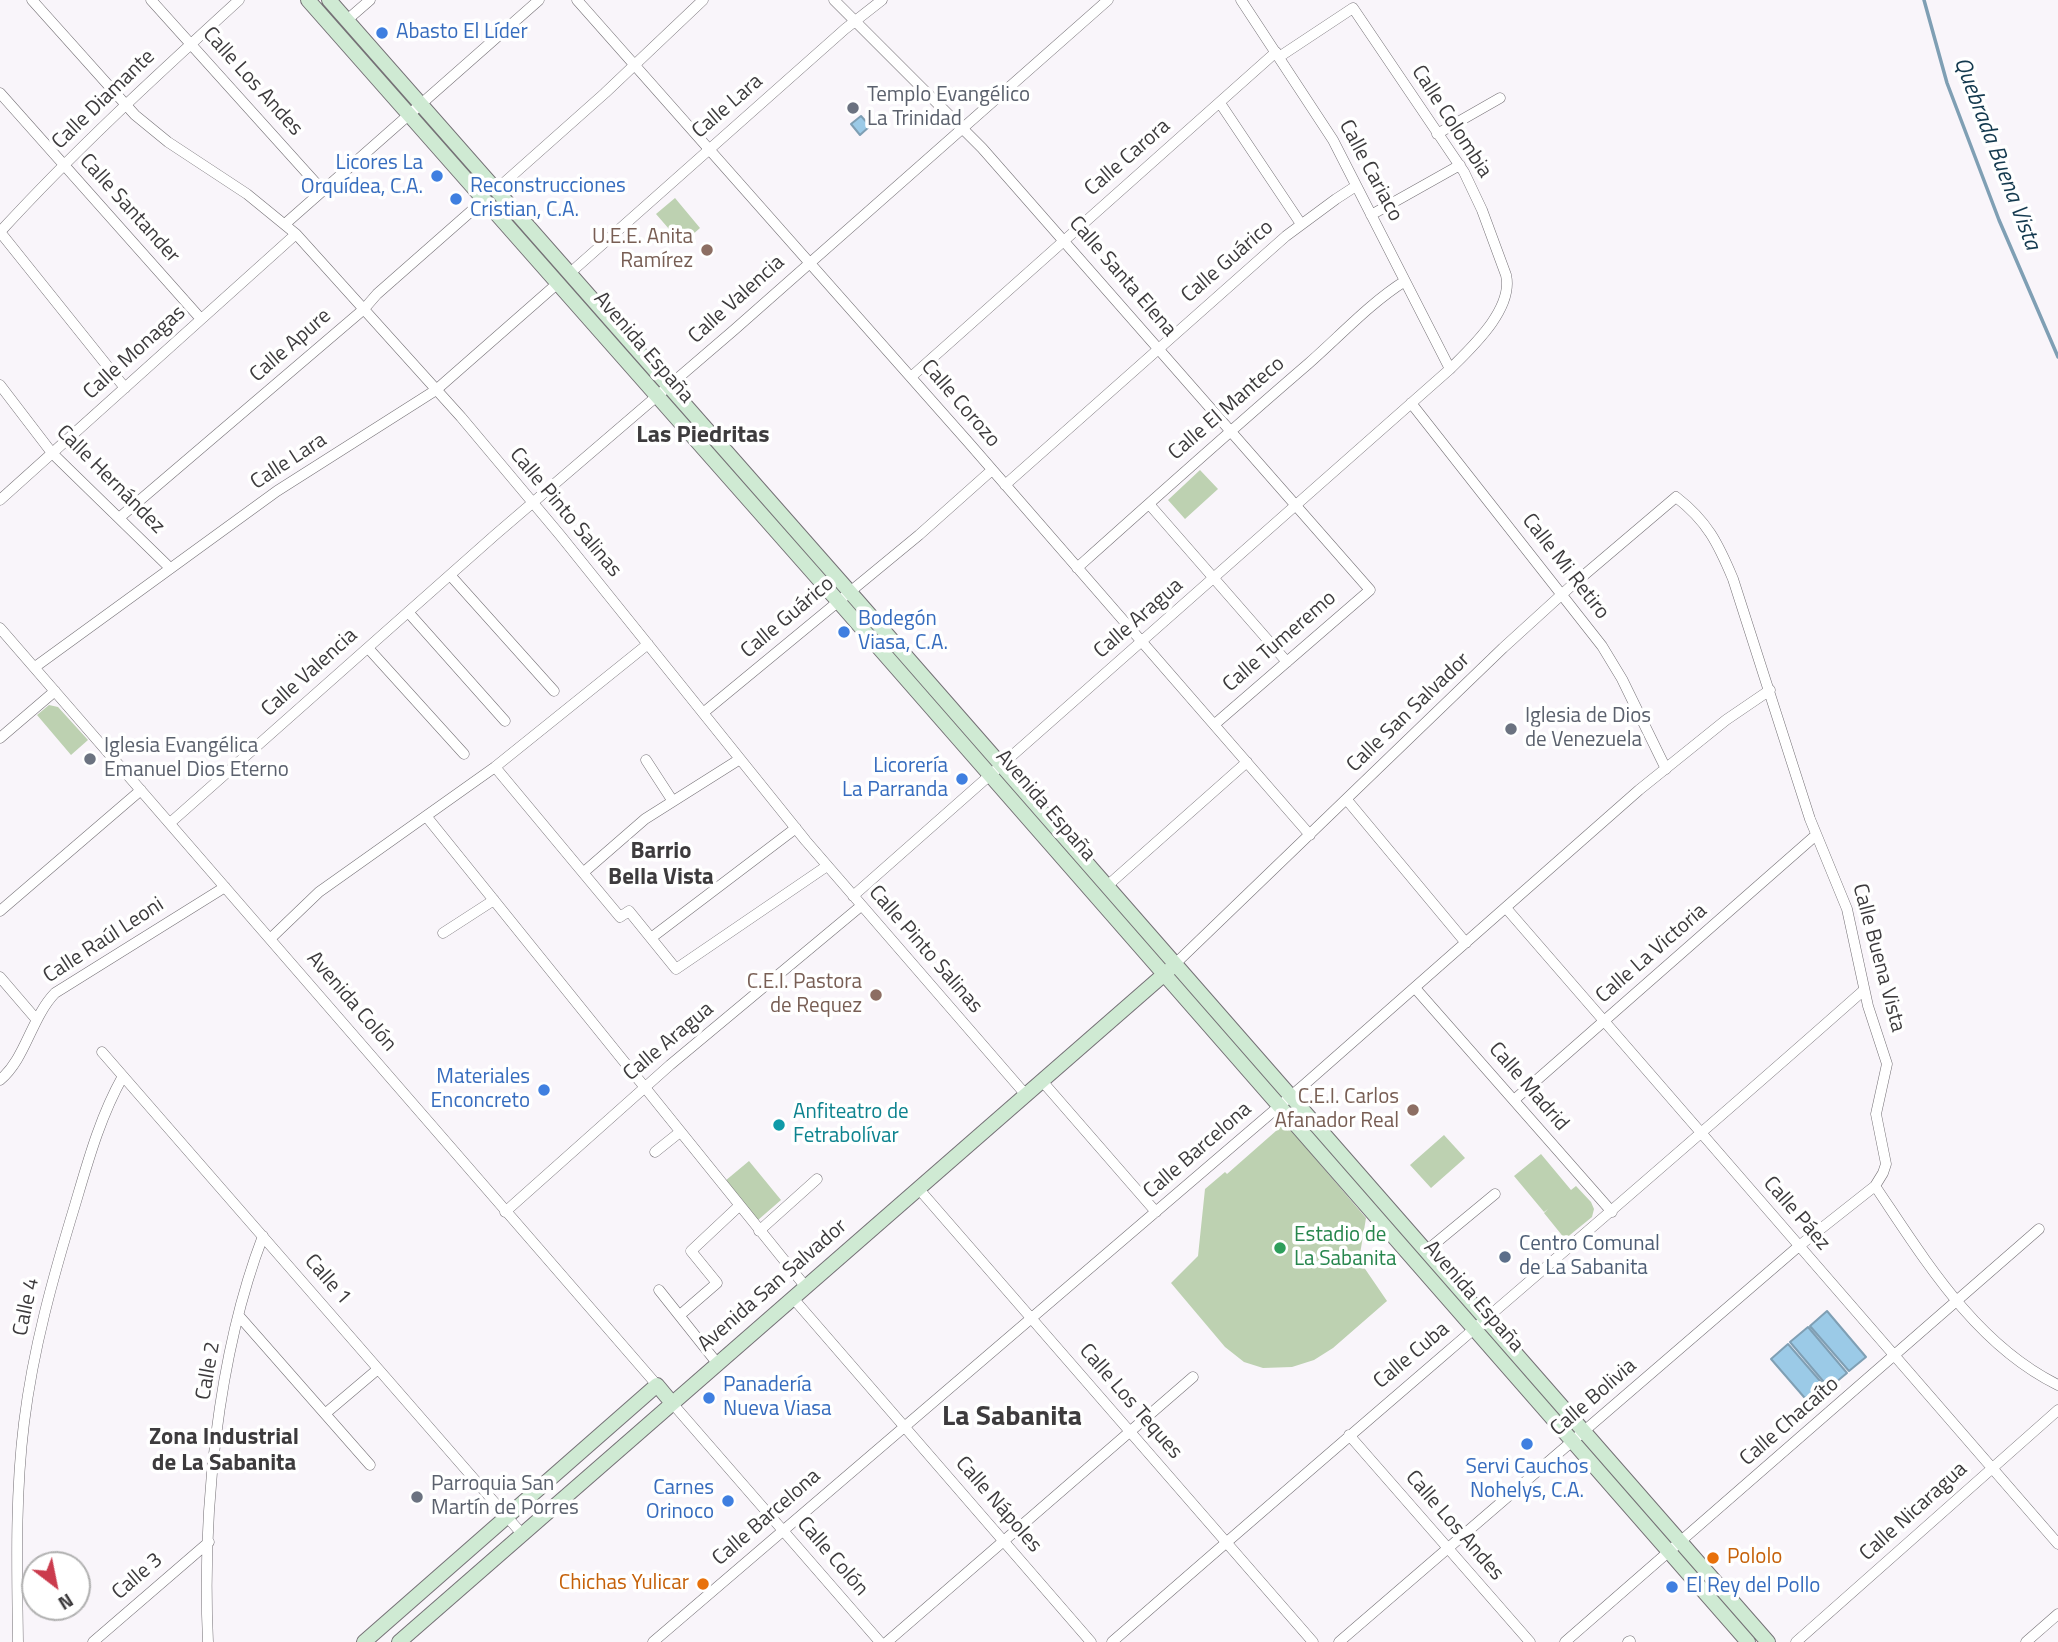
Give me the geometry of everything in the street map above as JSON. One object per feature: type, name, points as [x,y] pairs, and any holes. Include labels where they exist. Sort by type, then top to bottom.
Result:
[{"type":"main road","name":"Avenida España","points":[[308,0],[1748,1642]]},
{"type":"main road","name":"Avenida España","points":[[329,0],[1768,1642]]},
{"type":"main road","name":"Avenida San Salvador","points":[[399,1642],[1175,964]]},
{"type":"main road","name":"Avenida Colón","points":[[657,1385],[672,1403]]},
{"type":"main road","points":[[364,1642],[657,1385]]},
{"type":"street","name":"Calle Pinto Salinas","points":[[32,0],[125,105],[168,142],[247,194],[296,233],[533,503],[827,866],[1026,1095]]},
{"type":"street","name":"Calle Los Andes","points":[[151,0],[323,191]]},
{"type":"street","name":"Calle Diamante","points":[[0,232],[63,165],[239,0]]},
{"type":"street","points":[[347,20],[370,0]]},
{"type":"street","points":[[285,224],[539,0]]},
{"type":"street","name":"Calle Corozo","points":[[577,0],[710,148],[1310,835]]},
{"type":"street","points":[[497,189],[703,0]]},
{"type":"street","name":"Calle Santa Elena","points":[[834,0],[962,129],[1063,240],[1370,590]]},
{"type":"street","name":"Calle Lara","points":[[570,273],[882,0]]},
{"type":"street","name":"Calle Valencia","points":[[170,823],[1108,0]]},
{"type":"street","name":"Calle Cariaco","points":[[1241,0],[1324,125],[1450,369]]},
{"type":"street","name":"Calle Carora","points":[[911,377],[1063,240],[1277,55],[1353,8]]},
{"type":"street","name":"Calle Colombia","points":[[1353,8],[1460,165],[1482,210],[1508,284],[1502,304],[1486,331],[1450,369]]},
{"type":"street","name":"Calle Santander","points":[[0,93],[201,319]]},
{"type":"street","points":[[1437,134],[1500,99]]},
{"type":"street","points":[[1220,103],[1301,224]]},
{"type":"street","points":[[1371,215],[1460,165]]},
{"type":"street","name":"Calle Guárico","points":[[1005,485],[1301,224],[1356,186]]},
{"type":"street","name":"Calle Apure","points":[[119,518],[363,309],[485,199]]},
{"type":"street","points":[[0,232],[125,388]]},
{"type":"street","name":"Calle Monagas","points":[[0,500],[296,233]]},
{"type":"street","name":"Calle El Manteco","points":[[1077,568],[1382,297],[1405,281]]},
{"type":"street","name":"Calle Lara","points":[[35,667],[277,491],[436,390],[558,283]]},
{"type":"street","name":"Calle Aragua","points":[[853,896],[1450,369]]},
{"type":"street","name":"Calle Hernández","points":[[0,385],[52,453],[170,568]]},
{"type":"street","name":"Calle Mi Retiro","points":[[1411,403],[1563,594],[1613,662],[1665,769]]},
{"type":"street","name":"Calle Guárico","points":[[703,713],[992,470]]},
{"type":"street","name":"Calle San Salvador","points":[[1175,964],[1563,594],[1676,497]]},
{"type":"street","name":"Calle Buena Vista","points":[[1676,497],[1700,517],[1717,542],[1770,690],[1816,835],[1847,909],[1864,990],[1887,1064],[1876,1114],[1886,1164],[1875,1186]]},
{"type":"street","points":[[1149,504],[1287,662]]},
{"type":"street","points":[[450,575],[554,691]]},
{"type":"street","name":"Calle Tumeremo","points":[[1215,724],[1370,590]]},
{"type":"street","points":[[408,612],[505,721]]},
{"type":"street","name":"Avenida Colón","points":[[0,628],[657,1385]]},
{"type":"street","points":[[270,939],[319,892],[495,767],[648,644]]},
{"type":"street","points":[[368,648],[464,754]]},
{"type":"street","name":"Calle Barcelona","points":[[653,1642],[1291,1096],[1665,769],[1726,720],[1770,690]]},
{"type":"street","points":[[0,738],[55,691]]},
{"type":"street","points":[[583,872],[645,819],[740,759]]},
{"type":"street","points":[[646,760],[672,800]]},
{"type":"street","points":[[1107,886],[1247,762]]},
{"type":"street","points":[[495,767],[620,917],[629,911],[676,969],[827,866]]},
{"type":"street","points":[[0,911],[141,790]]},
{"type":"street","points":[[1347,800],[1466,943]]},
{"type":"street","points":[[426,816],[805,1286]]},
{"type":"street","points":[[651,938],[796,828]]},
{"type":"street","name":"Calle La Victoria","points":[[1514,1100],[1816,835]]},
{"type":"street","name":"Calle Raúl Leoni","points":[[0,1080],[10,1070],[44,1004],[65,985],[225,887]]},
{"type":"street","points":[[443,933],[494,900]]},
{"type":"street","name":"Calle Aragua","points":[[505,1212],[645,1088],[861,906]]},
{"type":"street","name":"Calle Páez","points":[[1506,908],[2058,1544]]},
{"type":"street","points":[[0,977],[36,1019]]},
{"type":"street","name":"Calle Madrid","points":[[1415,988],[1612,1212]]},
{"type":"street","name":"Calle Cuba","points":[[1112,1642],[1349,1435],[1702,1135],[1864,990]]},
{"type":"street","name":"Calle 1","points":[[102,1052],[522,1534]]},
{"type":"street","name":"Calle 4","points":[[18,1642],[18,1520],[22,1443],[28,1395],[56,1268],[99,1128],[108,1103],[123,1076]]},
{"type":"street","points":[[1042,1081],[1156,1212]]},
{"type":"street","points":[[656,1152],[680,1132]]},
{"type":"street","points":[[759,1231],[817,1179]]},
{"type":"street","points":[[1875,1186],[1957,1303],[2016,1359],[2058,1385]]},
{"type":"street","name":"Calle Bolivia","points":[[1339,1642],[1798,1246],[1875,1186]]},
{"type":"street","name":"Calle Los Teques","points":[[918,1188],[1312,1642]]},
{"type":"street","points":[[1426,1251],[1495,1194]]},
{"type":"street","points":[[680,1315],[718,1283],[691,1251],[739,1206]]},
{"type":"street","name":"Calle Chacaíto","points":[[1565,1642],[2039,1230]]},
{"type":"street","name":"Calle 2","points":[[208,1642],[209,1542],[223,1388],[251,1269],[263,1236]]},
{"type":"street","points":[[659,1290],[717,1363]]},
{"type":"street","name":"Calle Nápoles","points":[[792,1297],[1091,1642]]},
{"type":"street","points":[[239,1316],[370,1465]]},
{"type":"street","points":[[326,1413],[378,1368]]},
{"type":"street","points":[[887,1642],[1193,1377]]},
{"type":"street","name":"Calle Colón","points":[[672,1403],[880,1642]]},
{"type":"street","name":"Calle Nicaragua","points":[[1796,1642],[2058,1410]]},
{"type":"street","name":"Calle Los Andes","points":[[1349,1435],[1530,1642]]},
{"type":"street","name":"Calle 3","points":[[93,1642],[209,1542]]},
{"type":"street","points":[[2026,1642],[2058,1614]]},
{"type":"green space","points":[[423,119],[458,159],[471,169],[614,333],[603,325]]},
{"type":"green space","points":[[675,198],[700,228],[682,244],[656,214]]},
{"type":"green space","points":[[1200,470],[1218,489],[1185,519],[1168,500]]},
{"type":"green space","points":[[49,705],[58,707],[88,740],[71,755],[37,715]]},
{"type":"green space","points":[[1294,1109],[1475,1316],[1474,1318],[1291,1111]]},
{"type":"green space","name":"Estadio de La Sabanita","points":[[1285,1123],[1366,1218],[1359,1260],[1387,1301],[1333,1348],[1314,1360],[1292,1367],[1263,1368],[1244,1362],[1225,1347],[1171,1283],[1198,1256],[1205,1189],[1225,1172],[1227,1174]]},
{"type":"green space","points":[[1444,1135],[1465,1158],[1431,1188],[1410,1165]]},
{"type":"green space","points":[[1541,1154],[1571,1190],[1576,1186],[1594,1209],[1592,1217],[1565,1239],[1544,1213],[1548,1209],[1544,1212],[1514,1176]]},
{"type":"green space","points":[[749,1161],[781,1200],[758,1220],[725,1181]]},
{"type":"water","points":[[861,116],[870,126],[860,135],[851,124]]},
{"type":"water","points":[[1827,1311],[1866,1357],[1849,1371],[1810,1326]]},
{"type":"water","points":[[1808,1327],[1847,1373],[1829,1388],[1790,1342]]},
{"type":"water","points":[[1788,1344],[1827,1389],[1810,1404],[1771,1359]]},
{"type":"waterway","name":"Quebrada Buena Vista","points":[[1924,0],[1947,83],[1999,220],[2058,357]]},
{"type":"place","name":"Abasto El Líder","points":[[382,33]]},
{"type":"place","name":"Templo Evangélico La Trinidad","points":[[853,108]]},
{"type":"place","name":"Licores La Orquídea, C.A.","points":[[437,176]]},
{"type":"place","name":"Reconstrucciones Cristian, C.A.","points":[[456,199]]},
{"type":"place","name":"U.E.E. Anita Ramírez","points":[[707,250]]},
{"type":"place","name":"Bodegón Viasa, C.A.","points":[[844,632]]},
{"type":"place","name":"Iglesia de Dios de Venezuela","points":[[1511,729]]},
{"type":"place","name":"Iglesia Evangélica Emanuel Dios Eterno","points":[[90,759]]},
{"type":"place","name":"Licorería La Parranda","points":[[962,779]]},
{"type":"place","name":"C.E.I. Pastora de Requez","points":[[876,995]]},
{"type":"place","name":"Materiales Enconcreto","points":[[544,1090]]},
{"type":"place","name":"C.E.I. Carlos Afanador Real","points":[[1413,1110]]},
{"type":"place","name":"Anfiteatro de Fetrabolívar","points":[[779,1125]]},
{"type":"place","name":"Estadio de La Sabanita","points":[[1280,1248]]},
{"type":"place","name":"Centro Comunal de La Sabanita","points":[[1505,1257]]},
{"type":"place","name":"Panadería Nueva Viasa","points":[[709,1398]]},
{"type":"place","name":"Servi Cauchos Nohelys, C.A.","points":[[1527,1444]]},
{"type":"place","name":"Parroquia San Martín de Porres","points":[[417,1497]]},
{"type":"place","name":"Carnes Orinoco","points":[[728,1501]]},
{"type":"place","name":"Pololo","points":[[1713,1558]]},
{"type":"place","name":"Chichas Yulicar","points":[[703,1584]]},
{"type":"place","name":"El Rey del Pollo","points":[[1672,1587]]},
{"type":"district","name":"Las Piedritas","points":[[703,436]]},
{"type":"district","name":"Barrio Bella Vista","points":[[661,865]]},
{"type":"district","name":"La Sabanita","points":[[1012,1418]]},
{"type":"district","name":"Zona Industrial de La Sabanita","points":[[224,1451]]}]
